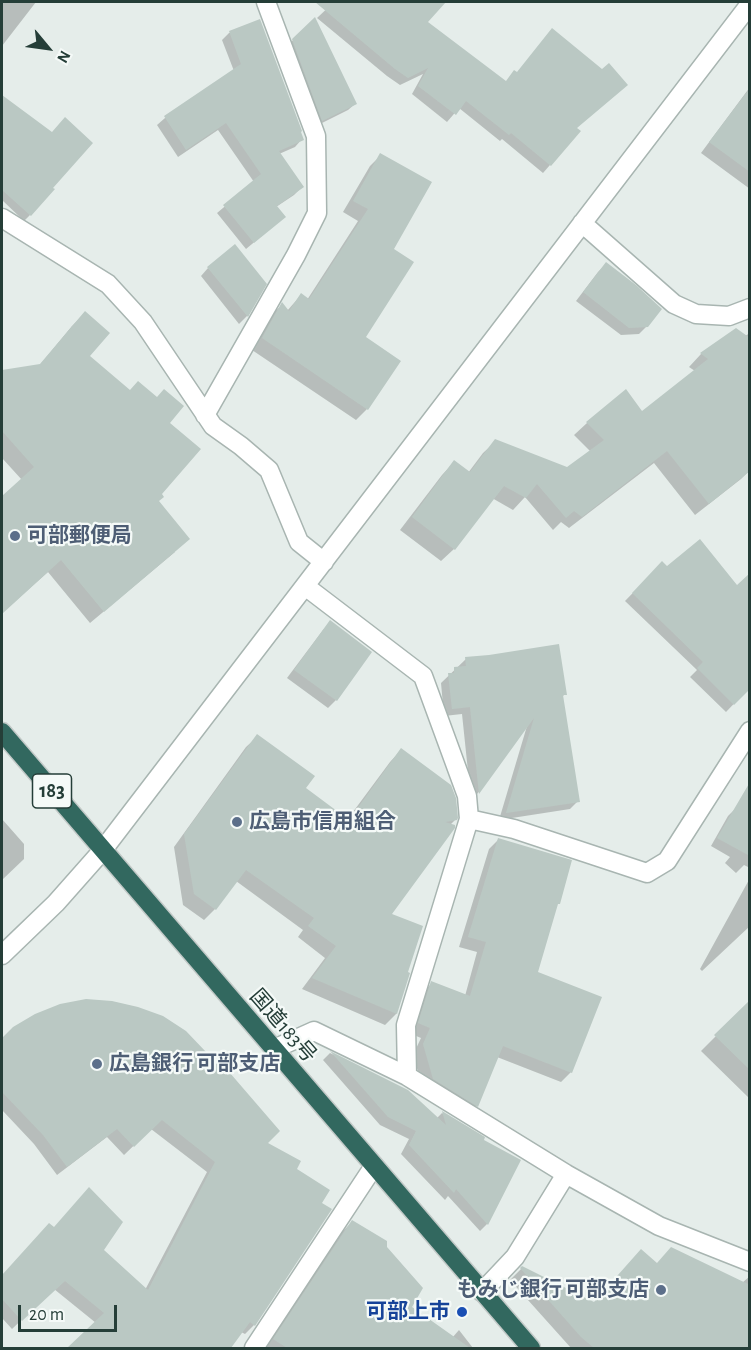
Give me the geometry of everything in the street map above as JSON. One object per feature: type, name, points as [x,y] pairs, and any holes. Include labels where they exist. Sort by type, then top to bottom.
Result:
[{"type":"highway","name":"国道183号","points":[[2,732],[531,1348]]},
{"type":"street","points":[[205,415],[296,255],[317,213],[316,136],[266,2]]},
{"type":"street","points":[[2,955],[56,903],[102,850],[750,4]]},
{"type":"street","points":[[2,218],[108,284],[143,322],[213,426],[269,470],[299,542],[324,562]]},
{"type":"street","points":[[582,223],[674,304],[696,314],[729,316],[750,308]]},
{"type":"street","points":[[305,586],[423,676],[467,796],[469,819],[406,1025],[407,1076]]},
{"type":"street","points":[[469,819],[514,829],[647,873],[667,861],[750,731]]},
{"type":"street","points":[[274,1049],[314,1031],[407,1076],[566,1174],[659,1226],[750,1262]]},
{"type":"street","points":[[254,1348],[374,1167]]},
{"type":"street","points":[[482,1292],[515,1257],[566,1174]]},
{"type":"building","points":[[315,2],[446,2],[428,22],[506,81],[514,70],[517,72],[552,28],[602,69],[609,63],[628,85],[577,128],[581,131],[551,166],[511,133],[509,135],[466,101],[456,115],[418,86],[428,68],[408,78]]},
{"type":"building","points":[[315,17],[357,104],[322,121],[292,39]]},
{"type":"building","points":[[260,19],[304,140],[279,151],[304,187],[277,206],[286,217],[254,243],[223,205],[261,174],[226,123],[186,150],[164,116],[241,64],[229,31]]},
{"type":"building","points":[[750,88],[750,172],[709,142]]},
{"type":"building","points":[[2,95],[52,132],[65,117],[93,143],[31,216],[2,190]]},
{"type":"building","points":[[380,153],[432,182],[394,249],[414,262],[366,337],[401,361],[368,410],[262,338],[282,302],[289,311],[301,293],[309,299],[368,209],[353,201]]},
{"type":"building","points":[[235,244],[267,284],[248,317],[207,267]]},
{"type":"building","points":[[606,262],[662,309],[648,327],[629,328],[583,292]]},
{"type":"building","points":[[85,311],[110,333],[90,356],[130,390],[138,381],[157,397],[164,389],[184,406],[170,423],[201,449],[162,494],[164,497],[159,501],[190,539],[104,612],[61,560],[2,614],[2,496],[34,467],[2,431],[2,370],[40,364]]},
{"type":"building","points":[[736,328],[750,338],[750,471],[709,504],[667,451],[582,517],[574,511],[566,518],[537,484],[526,498],[504,486],[455,550],[412,517],[454,460],[470,472],[495,439],[567,467],[604,440],[586,422],[626,389],[642,411],[708,359],[700,353]]},
{"type":"building","points":[[700,539],[737,585],[750,573],[750,689],[734,705],[697,668],[703,662],[632,593],[662,561],[667,566]]},
{"type":"building","points":[[330,620],[372,652],[337,701],[294,670]]},
{"type":"building","points":[[559,644],[567,695],[563,695],[580,802],[506,813],[534,718],[479,794],[470,707],[452,709],[448,673],[454,673],[454,667],[466,666],[465,657]]},
{"type":"building","points":[[257,734],[315,776],[306,788],[349,820],[401,748],[451,785],[456,798],[458,818],[445,822],[455,825],[455,828],[392,914],[423,926],[397,1014],[312,978],[336,946],[308,926],[314,918],[246,870],[216,910],[194,894],[184,834]]},
{"type":"building","points":[[750,782],[750,856],[717,838]]},
{"type":"building","points":[[498,838],[572,860],[538,972],[602,997],[572,1073],[503,1046],[478,1107],[433,1079],[423,1044],[430,1028],[418,1023],[431,981],[470,996],[486,942],[468,937]]},
{"type":"building","points":[[86,999],[112,1001],[138,1007],[163,1016],[186,1031],[228,1075],[230,1073],[280,1131],[268,1143],[301,1161],[297,1169],[330,1190],[322,1203],[332,1209],[255,1326],[250,1322],[231,1348],[67,1348],[104,1313],[65,1281],[22,1321],[2,1299],[2,1275],[49,1223],[54,1227],[89,1187],[123,1222],[104,1250],[148,1290],[215,1162],[162,1120],[134,1147],[117,1129],[67,1167],[43,1135],[2,1092],[2,1038],[13,1027],[35,1014],[60,1004]]},
{"type":"building","points":[[750,1000],[750,1070],[714,1035]]},
{"type":"building","points":[[330,1051],[408,1090],[446,1125],[442,1111],[485,1137],[484,1140],[521,1160],[488,1225],[456,1189],[454,1193],[409,1145],[416,1131],[388,1117]]},
{"type":"building","points":[[352,1220],[387,1241],[387,1247],[423,1288],[412,1307],[470,1348],[287,1348],[273,1339]]},
{"type":"building","name":"もみじ銀行 可部支店","points":[[671,1247],[750,1285],[750,1348],[594,1348],[581,1337],[520,1268],[522,1266],[594,1302],[641,1249],[657,1263]]},
{"type":"place","name":"可部郵便局","points":[[15,536]]},
{"type":"place","name":"広島市信用組合","points":[[237,822]]},
{"type":"place","name":"広島銀行 可部支店","points":[[97,1064]]},
{"type":"place","name":"もみじ銀行 可部支店","points":[[661,1290]]},
{"type":"place","name":"可部上市","points":[[462,1312]]}]
